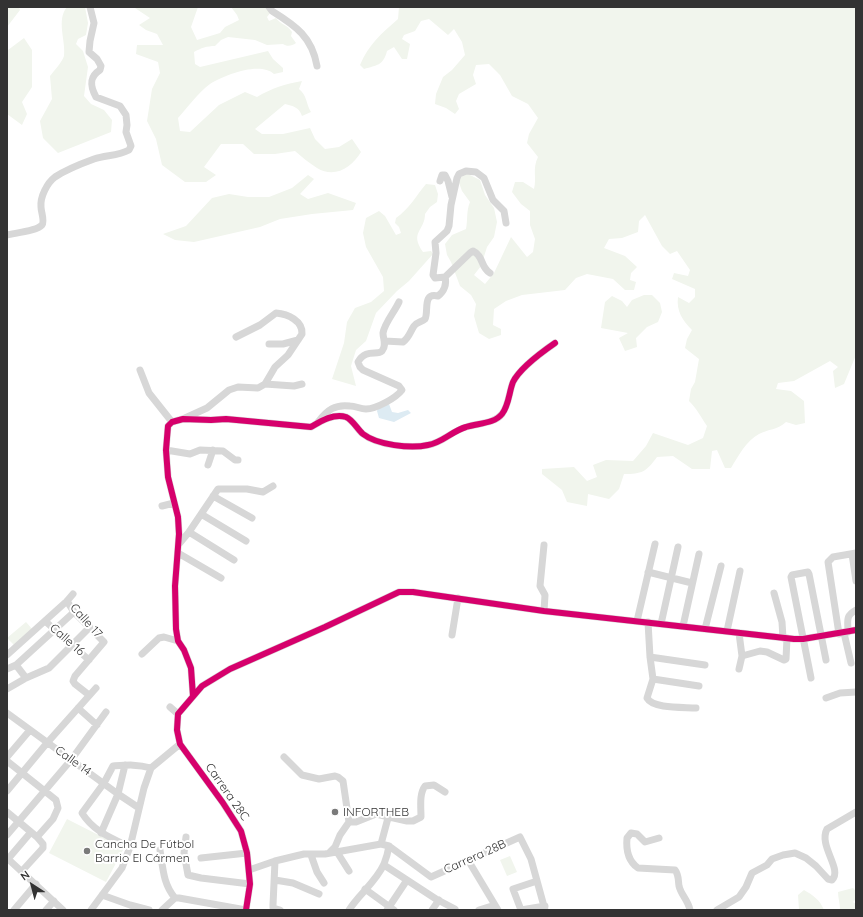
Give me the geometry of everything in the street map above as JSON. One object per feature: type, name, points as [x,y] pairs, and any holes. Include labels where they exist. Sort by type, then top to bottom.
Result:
[{"type":"street","points":[[7,235],[35,229],[42,225],[42,197],[50,182],[55,177],[94,159],[123,154],[129,150],[131,146],[126,132],[126,115],[120,106],[96,97],[92,88],[92,78],[94,74],[100,70],[101,66],[98,59],[89,52],[94,23],[90,7]]},
{"type":"street","points":[[269,7],[272,11],[300,30],[313,49],[317,66]]},
{"type":"street","points":[[490,273],[485,269],[479,255],[473,251],[463,258],[445,277],[435,278],[433,275],[436,253],[434,246],[435,242],[447,231],[449,226],[457,178],[459,174],[466,171],[476,172],[484,178],[493,200],[504,211],[506,223]]},
{"type":"street","points":[[440,182],[442,175],[445,175],[453,199]]},
{"type":"street","points":[[385,341],[403,342],[407,339],[414,327],[425,319],[427,314],[427,301],[430,296],[438,296],[443,290],[446,285],[445,277]]},
{"type":"street","points":[[317,424],[328,410],[352,406],[366,409],[373,408],[399,395],[402,390],[399,386],[363,370],[358,362],[365,354],[380,353],[382,351],[385,341],[383,333],[399,302]]},
{"type":"street","points":[[193,696],[191,668],[184,650],[178,641],[176,629],[175,586],[179,544],[178,517],[168,477],[166,450],[168,426],[172,422],[183,419],[207,408],[230,390],[238,387],[258,388],[265,384],[275,367],[288,355],[302,334],[301,326],[296,320],[287,314],[276,313],[260,325],[236,337]]},
{"type":"street","points":[[269,344],[283,344],[298,340]]},
{"type":"street","points":[[183,419],[243,420],[269,424],[312,427],[324,420],[334,417],[344,417],[350,420],[364,435],[373,440],[384,443],[417,446],[433,444],[462,428],[496,419],[502,414],[507,405],[513,383],[517,375],[555,343]]},
{"type":"street","points":[[140,370],[149,392],[172,422]]},
{"type":"street","points":[[265,384],[294,386],[302,384]]},
{"type":"street","points":[[166,450],[190,454],[200,450],[223,451],[235,460],[238,460]]},
{"type":"street","points":[[208,465],[213,450]]},
{"type":"street","points":[[179,544],[202,514],[218,488],[247,489],[262,492],[273,486]]},
{"type":"street","points":[[213,496],[252,518]]},
{"type":"street","points":[[162,506],[174,503]]},
{"type":"street","points":[[202,514],[246,541]]},
{"type":"street","points":[[189,532],[234,560]]},
{"type":"street","points":[[637,621],[655,544]]},
{"type":"street","points":[[544,545],[540,586],[545,595],[544,611]]},
{"type":"street","points":[[661,624],[678,547]]},
{"type":"street","points":[[178,553],[221,578]]},
{"type":"street","points":[[851,663],[828,562],[833,557],[854,553],[856,581]]},
{"type":"street","points":[[683,626],[699,554]]},
{"type":"street","points":[[705,629],[721,566]]},
{"type":"street","points":[[727,631],[740,571]]},
{"type":"street","points":[[648,572],[692,583]]},
{"type":"street","points":[[811,678],[791,577],[792,575],[808,572],[809,574],[826,660]]},
{"type":"street","points":[[170,707],[178,714],[202,686],[230,669],[399,592],[458,598],[544,611],[785,638],[803,639],[856,630]]},
{"type":"street","points":[[742,656],[760,651],[767,652],[784,660],[786,659],[785,638],[774,593]]},
{"type":"street","points":[[7,655],[67,601],[72,594]]},
{"type":"street","points":[[452,635],[458,598]]},
{"type":"street","name":"Calle 17","points":[[67,601],[74,612],[104,642],[89,660]]},
{"type":"street","points":[[844,633],[848,616],[856,610]]},
{"type":"street","points":[[7,669],[16,665],[74,612]]},
{"type":"street","name":"Calle 16","points":[[45,621],[89,660]]},
{"type":"street","points":[[648,622],[653,679],[647,698],[650,703],[660,706],[696,708]]},
{"type":"street","points":[[7,689],[26,678],[49,668],[90,627]]},
{"type":"street","points":[[738,669],[742,656],[739,633]]},
{"type":"street","points":[[142,654],[159,638],[164,637],[178,641]]},
{"type":"street","points":[[650,657],[705,665]]},
{"type":"street","points":[[89,660],[73,680],[75,684],[89,695]]},
{"type":"street","points":[[16,665],[26,678]]},
{"type":"street","points":[[653,679],[699,686]]},
{"type":"street","points":[[7,792],[47,743],[96,688]]},
{"type":"street","points":[[826,698],[856,692]]},
{"type":"street","points":[[78,708],[97,725]]},
{"type":"street","points":[[7,835],[71,760],[106,712]]},
{"type":"street","name":"Calle 14","points":[[7,713],[139,808]]},
{"type":"street","name":"Carrera 28C","points":[[178,714],[177,730],[180,744],[241,830],[247,853],[250,884],[246,910]]},
{"type":"street","points":[[7,758],[30,730]]},
{"type":"street","points":[[93,910],[122,868],[130,847],[144,788],[151,768],[180,744]]},
{"type":"street","points":[[284,757],[302,775],[319,780],[335,776],[341,778],[345,790],[349,822],[340,834],[333,852]]},
{"type":"street","points":[[7,761],[56,800],[58,808],[55,814],[37,837]]},
{"type":"street","points":[[101,833],[118,794],[125,765]]},
{"type":"street","points":[[130,847],[101,833],[88,822],[82,813],[104,783],[113,766],[139,765],[151,768]]},
{"type":"street","points":[[349,822],[356,822],[376,814],[388,818],[413,821],[420,817],[421,795],[425,786],[434,785],[445,792]]},
{"type":"street","points":[[7,812],[37,837],[43,844],[43,848],[22,871]]},
{"type":"street","points":[[716,910],[739,897],[746,887],[752,873],[767,865],[772,859],[783,855],[795,853],[806,858],[828,879],[832,880],[836,871],[825,841],[825,834],[827,829],[856,812]]},
{"type":"street","points":[[379,844],[388,818]]},
{"type":"street","points":[[31,832],[7,859],[64,910]]},
{"type":"street","points":[[659,838],[645,842],[637,834],[631,833],[628,838],[628,855],[635,867],[638,868],[675,870],[678,875],[682,893],[690,910]]},
{"type":"street","points":[[186,837],[184,853],[188,875],[250,884]]},
{"type":"street","name":"Carrera 28B","points":[[390,846],[431,877],[520,838],[531,859],[537,881]]},
{"type":"street","points":[[379,844],[387,856]]},
{"type":"street","points":[[249,870],[275,861],[304,854],[324,854],[379,844],[390,846],[384,865],[349,910]]},
{"type":"street","points":[[160,850],[165,883],[168,890],[175,898],[246,910]]},
{"type":"street","points":[[333,852],[349,871]]},
{"type":"street","points":[[201,858],[247,853]]},
{"type":"street","points":[[311,855],[317,872],[324,883]]},
{"type":"street","points":[[468,860],[496,907],[479,910]]},
{"type":"street","points":[[275,861],[273,908],[280,910]]},
{"type":"street","points":[[384,865],[438,900],[456,909]]},
{"type":"street","points":[[275,880],[293,883],[319,894]]},
{"type":"street","points":[[365,889],[390,909],[407,880]]},
{"type":"street","points":[[537,881],[545,908],[521,910],[514,889],[537,881]]},
{"type":"street","points":[[14,910],[36,884]]},
{"type":"street","points":[[102,896],[149,910]]},
{"type":"street","points":[[162,910],[175,898]]},
{"type":"street","points":[[432,910],[438,900]]},
{"type":"street","points":[[46,910],[54,901]]},
{"type":"shaded area","points":[[7,7],[19,7],[20,10],[7,27]]},
{"type":"shaded area","points":[[67,7],[85,7],[88,23],[86,35],[78,39],[76,44],[83,51],[88,67],[84,96],[91,104],[104,110],[112,120],[111,132],[58,153],[43,138],[40,121],[52,99],[50,76],[60,64],[64,56],[62,18]]},
{"type":"shaded area","points":[[198,7],[191,27],[197,40],[220,33],[225,27],[239,20],[231,7],[266,7],[271,12],[267,17],[269,21],[276,18],[288,27],[292,32],[291,36],[296,43],[290,46],[283,44],[267,45],[255,40],[228,37],[221,40],[215,46],[209,46],[194,52],[195,64],[200,67],[268,51],[273,59],[283,68],[283,72],[274,74],[268,70],[251,69],[233,73],[216,80],[197,96],[178,118],[180,131],[190,132],[219,105],[245,92],[257,97],[279,87],[302,81],[299,89],[304,94],[311,112],[302,116],[301,113],[293,106],[285,104],[255,129],[262,134],[283,134],[310,128],[315,139],[325,149],[339,147],[352,139],[361,152],[348,167],[336,172],[330,172],[317,168],[295,151],[275,154],[254,154],[243,144],[221,144],[204,167],[216,175],[206,182],[185,182],[162,165],[156,139],[147,121],[152,89],[160,73],[158,62],[136,54],[137,45],[163,45],[157,34],[146,30],[139,25],[150,18],[135,8]]},
{"type":"shaded area","points":[[399,7],[856,7],[856,355],[844,384],[835,388],[833,371],[838,367],[830,361],[794,381],[778,383],[776,389],[791,391],[804,401],[805,423],[796,425],[786,422],[780,427],[762,432],[750,440],[731,468],[725,468],[717,450],[712,451],[710,469],[692,469],[673,456],[657,457],[650,466],[643,471],[639,473],[624,474],[619,489],[609,499],[588,494],[587,506],[567,502],[562,490],[542,474],[542,469],[574,467],[587,481],[597,477],[593,465],[606,460],[633,461],[646,446],[653,433],[688,445],[703,438],[707,426],[697,410],[689,401],[691,389],[695,382],[699,359],[685,348],[687,339],[692,330],[681,315],[678,307],[678,297],[689,303],[695,297],[695,289],[672,279],[674,273],[688,276],[690,270],[677,251],[670,254],[662,246],[645,215],[639,221],[638,232],[622,238],[609,239],[604,248],[625,256],[637,267],[631,273],[630,280],[636,282],[634,290],[625,290],[613,279],[587,274],[576,278],[565,290],[522,295],[506,301],[494,309],[493,325],[501,329],[501,335],[489,339],[479,333],[474,316],[476,304],[471,295],[460,286],[447,255],[445,244],[452,235],[466,229],[470,202],[462,191],[458,180],[466,173],[480,180],[485,195],[494,208],[497,222],[494,237],[487,247],[481,266],[474,275],[485,284],[494,273],[511,237],[527,257],[533,252],[535,239],[530,225],[530,211],[521,204],[512,192],[515,182],[523,182],[534,189],[535,165],[538,157],[527,143],[529,134],[538,118],[528,104],[512,96],[500,75],[489,64],[476,65],[473,75],[476,84],[459,94],[456,101],[459,109],[455,114],[446,108],[435,104],[436,94],[443,77],[452,70],[465,55],[462,42],[454,29],[448,35],[429,19],[421,21],[415,31],[404,35],[402,39],[410,44],[407,59],[402,59],[394,47],[387,51],[384,60],[379,64],[364,69],[360,65],[367,51],[398,19]]},
{"type":"shaded area","points":[[24,38],[32,50],[32,87],[22,102],[27,114],[22,125],[7,114],[7,55],[8,50]]},
{"type":"shaded area","points":[[308,175],[314,179],[300,194],[308,199],[328,193],[356,203],[353,210],[280,219],[260,227],[194,242],[175,240],[163,234],[186,226],[212,198],[229,194],[248,197],[269,197],[292,188]]},
{"type":"shaded area","points":[[426,184],[435,185],[438,194],[437,202],[430,207],[425,214],[417,240],[423,252],[431,251],[433,254],[409,281],[376,313],[366,341],[356,350],[351,366],[356,386],[332,379],[344,343],[347,322],[355,308],[371,302],[384,291],[383,277],[366,247],[363,233],[366,218],[379,211],[385,216],[396,235],[401,233],[399,227],[395,223],[396,218],[409,206]]},
{"type":"shaded area","points":[[644,295],[652,295],[660,303],[662,312],[658,322],[647,327],[636,338],[637,347],[625,351],[619,338],[628,333],[601,328],[605,302],[612,296],[622,301],[627,307],[632,300]]},
{"type":"shaded area","points":[[389,404],[392,412],[398,413],[408,410],[411,413],[394,422],[379,418],[377,411],[378,408]]},
{"type":"shaded area","points":[[26,622],[33,630],[15,646],[7,638]]},
{"type":"shaded area","name":"Cancha De Fútbol Barrio El Cármen","points":[[67,819],[124,848],[106,882],[49,853]]},
{"type":"shaded area","points":[[510,856],[517,872],[507,876],[500,860]]},
{"type":"shaded area","points":[[853,888],[856,891],[856,899],[853,902],[856,904],[856,910],[840,910],[838,892]]},
{"type":"shaded area","points":[[804,890],[816,898],[824,910],[799,910],[798,895]]},
{"type":"cycle path","points":[[193,696],[191,668],[184,650],[178,641],[176,629],[175,586],[179,534],[178,517],[168,477],[166,450],[168,426],[172,422],[183,419],[226,419],[311,427],[328,418],[341,416],[351,420],[363,434],[377,441],[413,447],[433,444],[461,429],[495,420],[499,417],[506,407],[513,382],[516,377],[532,361],[555,343]]},
{"type":"cycle path","points":[[246,910],[250,884],[247,853],[241,831],[223,803],[180,744],[177,730],[178,714],[202,686],[230,669],[399,592],[413,592],[544,611],[794,639],[803,639],[856,630]]},
{"type":"place","name":"INFORTHEB","points":[[335,812]]},
{"type":"place","name":"Cancha De Fútbol Barrio El Cármen","points":[[87,851]]}]
